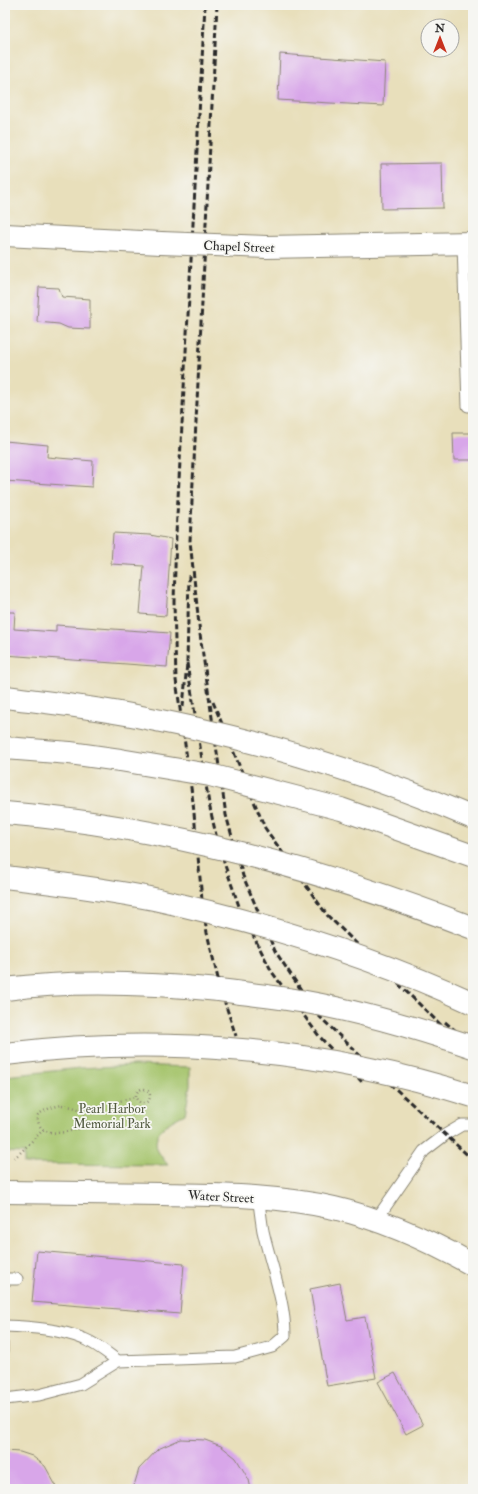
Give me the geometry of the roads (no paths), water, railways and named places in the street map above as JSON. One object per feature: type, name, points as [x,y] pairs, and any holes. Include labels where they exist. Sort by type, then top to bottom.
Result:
[{"type":"main road","name":"Chapel Street","points":[[5,235],[266,247],[468,243]]},
{"type":"main road","points":[[5,697],[145,717],[222,734],[300,755],[373,778],[473,818]]},
{"type":"main road","points":[[5,748],[84,755],[210,775],[342,809],[473,856]]},
{"type":"main road","points":[[5,813],[114,826],[192,841],[229,850],[343,881],[419,907],[473,928]]},
{"type":"main road","points":[[5,877],[76,886],[153,899],[230,917],[306,939],[382,964],[473,1003]]},
{"type":"main road","points":[[5,989],[135,984],[179,986],[250,994],[307,1002],[352,1012],[440,1036],[473,1047]]},
{"type":"main road","points":[[5,1054],[82,1047],[155,1045],[209,1047],[269,1052],[384,1071],[473,1096]]},
{"type":"main road","name":"Water Street","points":[[5,1192],[220,1194],[258,1197],[333,1208],[376,1220],[429,1243],[473,1265]]},
{"type":"lane","points":[[468,243],[468,406]]},
{"type":"lane","points":[[376,1220],[424,1151],[445,1135],[462,1125],[473,1125]]},
{"type":"lane","points":[[5,1399],[39,1395],[81,1384],[118,1361],[235,1356],[272,1347],[285,1336],[285,1319],[274,1267],[263,1230],[258,1197]]},
{"type":"lane","points":[[5,1279],[17,1279]]},
{"type":"lane","points":[[5,1326],[56,1331],[84,1339],[99,1346],[118,1361]]},
{"type":"railway","points":[[205,5],[176,534],[174,602],[176,680],[193,802],[202,900],[207,933],[221,991],[236,1036]]},
{"type":"railway","points":[[217,5],[190,541],[200,634],[226,815],[243,876],[275,951],[318,1015],[375,1070],[473,1160]]},
{"type":"railway","points":[[183,707],[187,663],[189,575]]},
{"type":"railway","points":[[187,663],[209,804],[219,848],[241,912],[272,972],[319,1036],[362,1082]]},
{"type":"railway","points":[[213,702],[265,828],[327,915],[473,1056]]},
{"type":"railway","points":[[445,1022],[473,1045]]},
{"type":"park label","name":"Pearl Harbor Memorial Park","points":[[112,1116]]}]
